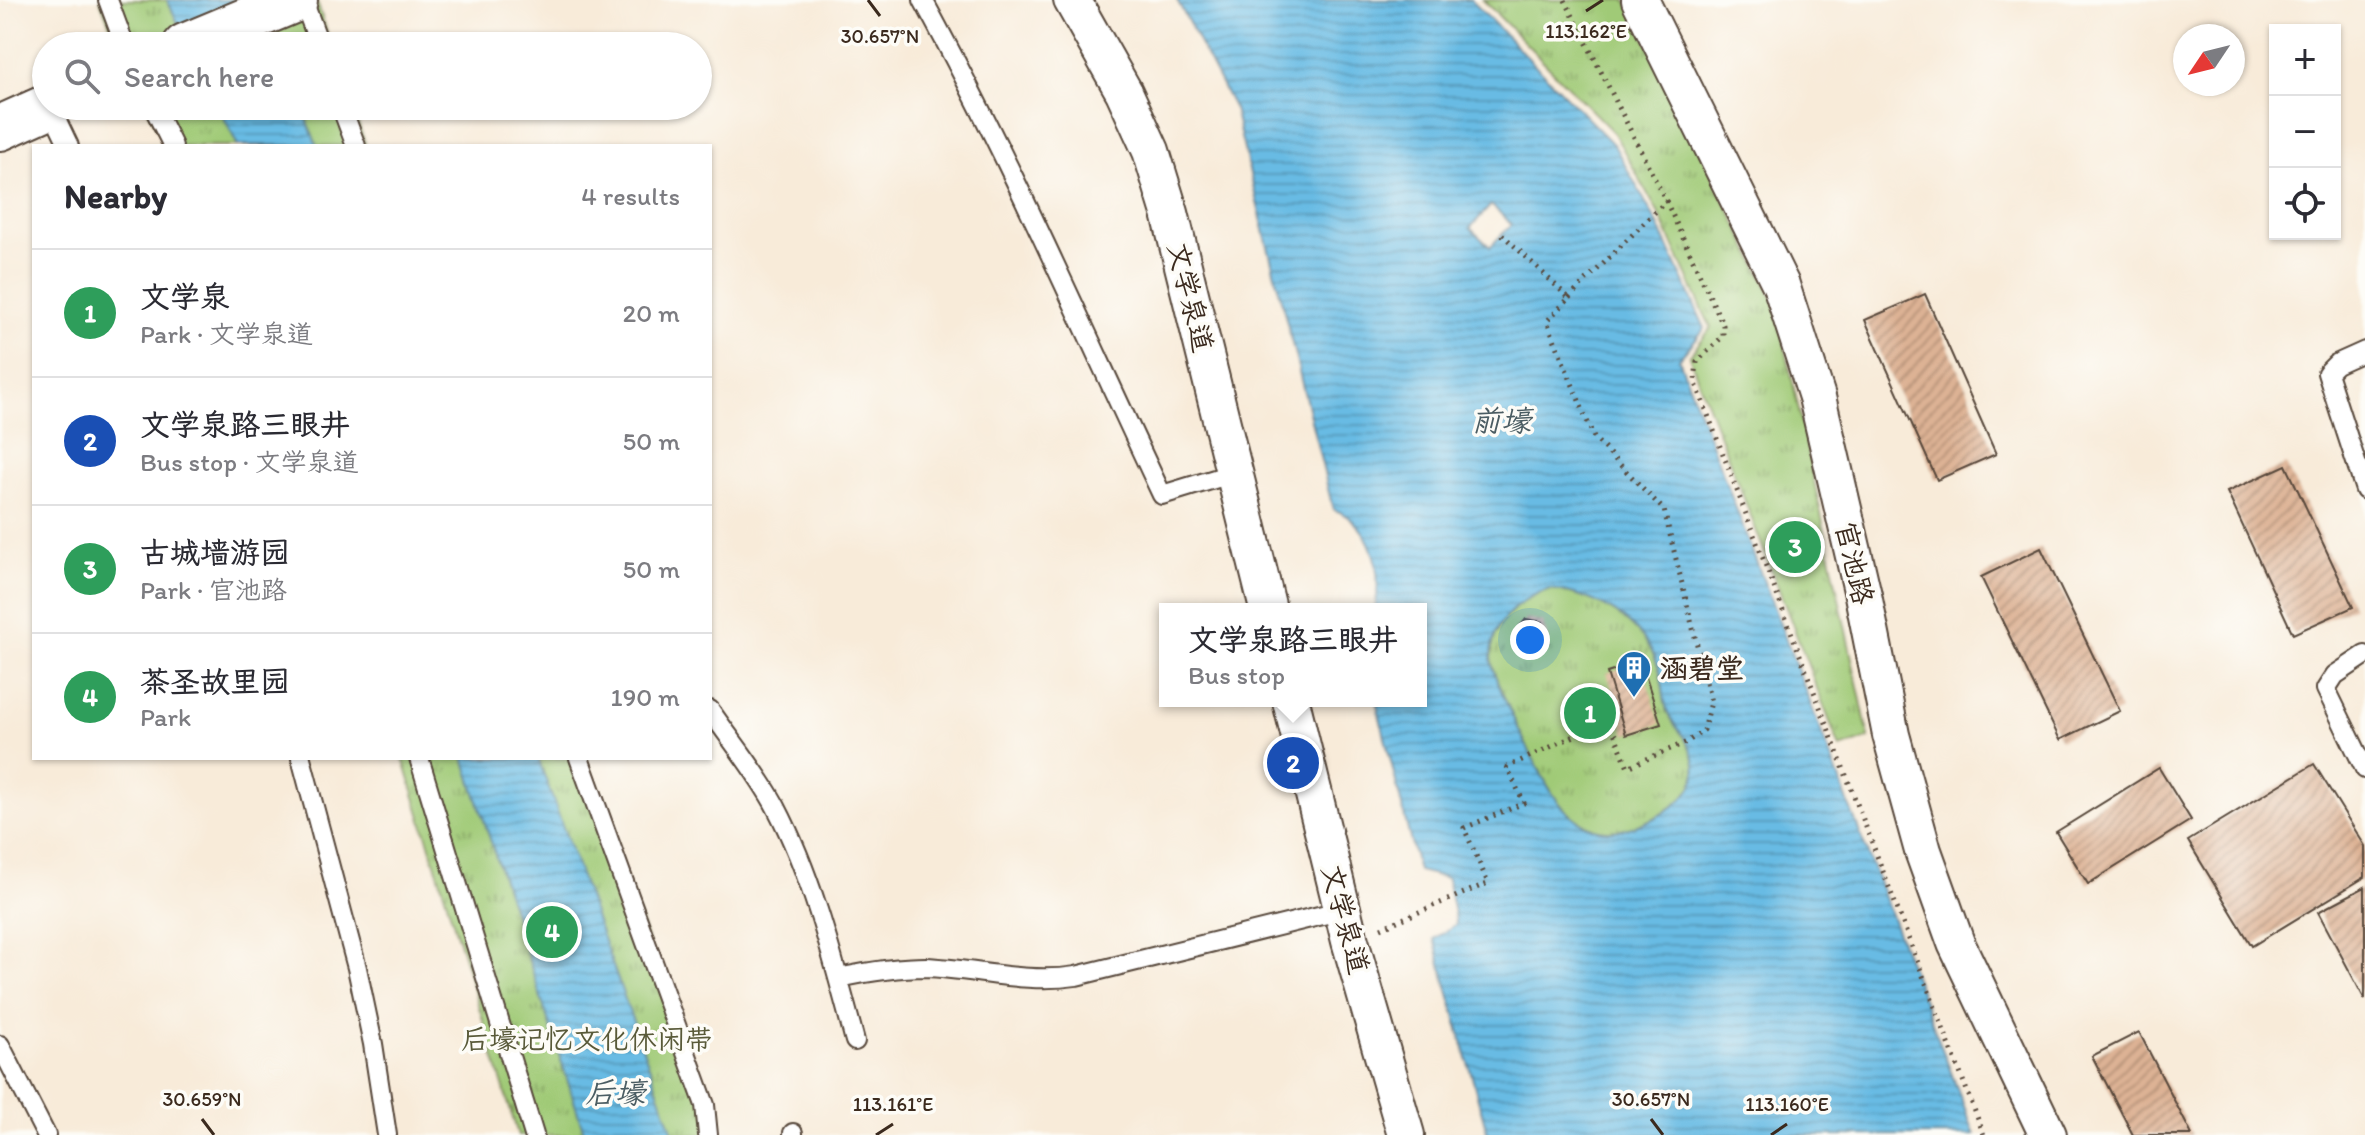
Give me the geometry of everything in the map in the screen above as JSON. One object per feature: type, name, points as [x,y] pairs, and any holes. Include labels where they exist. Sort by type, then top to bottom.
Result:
[{"type":"street","name":"文学泉道","points":[[1072,0],[1124,92],[1151,151],[1170,213],[1266,603]]},
{"type":"street","name":"官池路","points":[[1640,0],[1781,285],[1817,397],[1863,595],[1891,735],[1923,851],[1956,943],[2048,1135]]},
{"type":"street","points":[[219,32],[295,1]]},
{"type":"street","points":[[0,128],[32,114]]},
{"type":"street","name":"文学泉道","points":[[1292,707],[1346,926],[1406,1135]]},
{"type":"lane","points":[[108,0],[120,32]]},
{"type":"lane","points":[[923,0],[1021,193],[1162,495],[1234,473]]},
{"type":"lane","points":[[295,1],[312,32]]},
{"type":"lane","points":[[57,120],[68,144]]},
{"type":"lane","points":[[160,120],[172,144]]},
{"type":"lane","points":[[346,120],[355,144]]},
{"type":"lane","points":[[2365,351],[2336,364],[2327,373],[2365,490]]},
{"type":"lane","points":[[2365,655],[2335,675],[2326,689],[2365,769]]},
{"type":"lane","points":[[712,713],[774,804],[798,854],[839,978],[855,1041]]},
{"type":"lane","points":[[302,760],[357,968],[387,1135]]},
{"type":"lane","points":[[420,760],[534,1135]]},
{"type":"lane","points":[[580,760],[705,1105],[708,1135]]},
{"type":"lane","points":[[839,978],[877,970],[926,967],[1050,980],[1346,926]]},
{"type":"lane","points":[[0,1045],[46,1135]]},
{"type":"path","points":[[1565,0],[1666,201],[1723,325],[1723,336],[1697,362],[1695,381],[1984,1135]]},
{"type":"path","points":[[1346,926],[1488,883],[1464,828],[1524,803],[1507,767],[1609,720],[1628,767],[1687,742],[1704,730],[1711,702],[1664,510],[1594,438],[1547,321],[1666,201]]},
{"type":"path","points":[[1502,234],[1569,298]]},
{"type":"green space","points":[[100,0],[316,0],[327,32],[113,32]]},
{"type":"green space","points":[[1483,0],[1626,0],[1776,304],[1869,738],[1840,748],[1689,356],[1711,328],[1660,216],[1614,133]]},
{"type":"green space","points":[[153,120],[357,120],[365,144],[165,144]]},
{"type":"green space","points":[[1550,589],[1584,597],[1615,612],[1641,635],[1658,665],[1668,713],[1688,744],[1696,768],[1695,778],[1686,795],[1651,820],[1619,831],[1602,831],[1582,823],[1566,810],[1538,767],[1498,684],[1491,657],[1496,633],[1502,622],[1528,598]]},
{"type":"green space","name":"后壕记忆文化休闲带","points":[[404,760],[585,760],[715,1135],[518,1135]]},
{"type":"water","points":[[167,0],[251,0],[269,32],[182,32]]},
{"type":"water","name":"前壕","points":[[1177,0],[1471,0],[1614,145],[1658,225],[1705,328],[1679,359],[1975,1135],[1488,1135],[1434,939],[1456,924],[1447,878],[1418,871],[1377,707],[1427,707],[1427,603],[1376,603],[1376,564],[1372,550],[1358,525],[1333,509],[1234,109]],"holes":[[[1491,205],[1512,224],[1490,247],[1470,228]],[[1550,589],[1567,592],[1615,612],[1641,635],[1658,665],[1668,713],[1688,744],[1696,768],[1691,787],[1678,802],[1651,820],[1618,831],[1602,831],[1582,823],[1553,794],[1517,725],[1493,668],[1491,657],[1496,633],[1509,613],[1528,598]]]},
{"type":"water","points":[[225,120],[307,120],[316,144],[237,144]]},
{"type":"water","name":"后壕","points":[[465,760],[539,760],[674,1135],[585,1135]]},
{"type":"building","points":[[1925,294],[1996,454],[1937,480],[1865,320]]},
{"type":"building","points":[[2286,465],[2353,607],[2293,634],[2227,492]]},
{"type":"building","points":[[2041,548],[2120,711],[2060,740],[1981,577]]},
{"type":"building","points":[[1526,619],[1543,622],[1549,642],[1535,653],[1520,649],[1515,632]]},
{"type":"building","name":"涵碧堂","points":[[1641,662],[1661,724],[1626,735],[1607,673]]},
{"type":"building","points":[[2314,764],[2365,846],[2365,877],[2252,946],[2188,841]]},
{"type":"building","points":[[2159,768],[2191,820],[2088,884],[2056,832]]},
{"type":"building","points":[[2365,887],[2365,1000],[2318,912]]},
{"type":"building","points":[[2139,1032],[2192,1135],[2133,1135],[2092,1056]]},
{"type":"place","name":"古城墙游园","points":[[1795,547]]},
{"type":"place","name":"涵碧堂","points":[[1634,699]]},
{"type":"place","name":"文学泉","points":[[1590,713]]},
{"type":"place","name":"文学泉路三眼井","points":[[1293,763]]},
{"type":"place","name":"茶圣故里园","points":[[552,932]]}]
